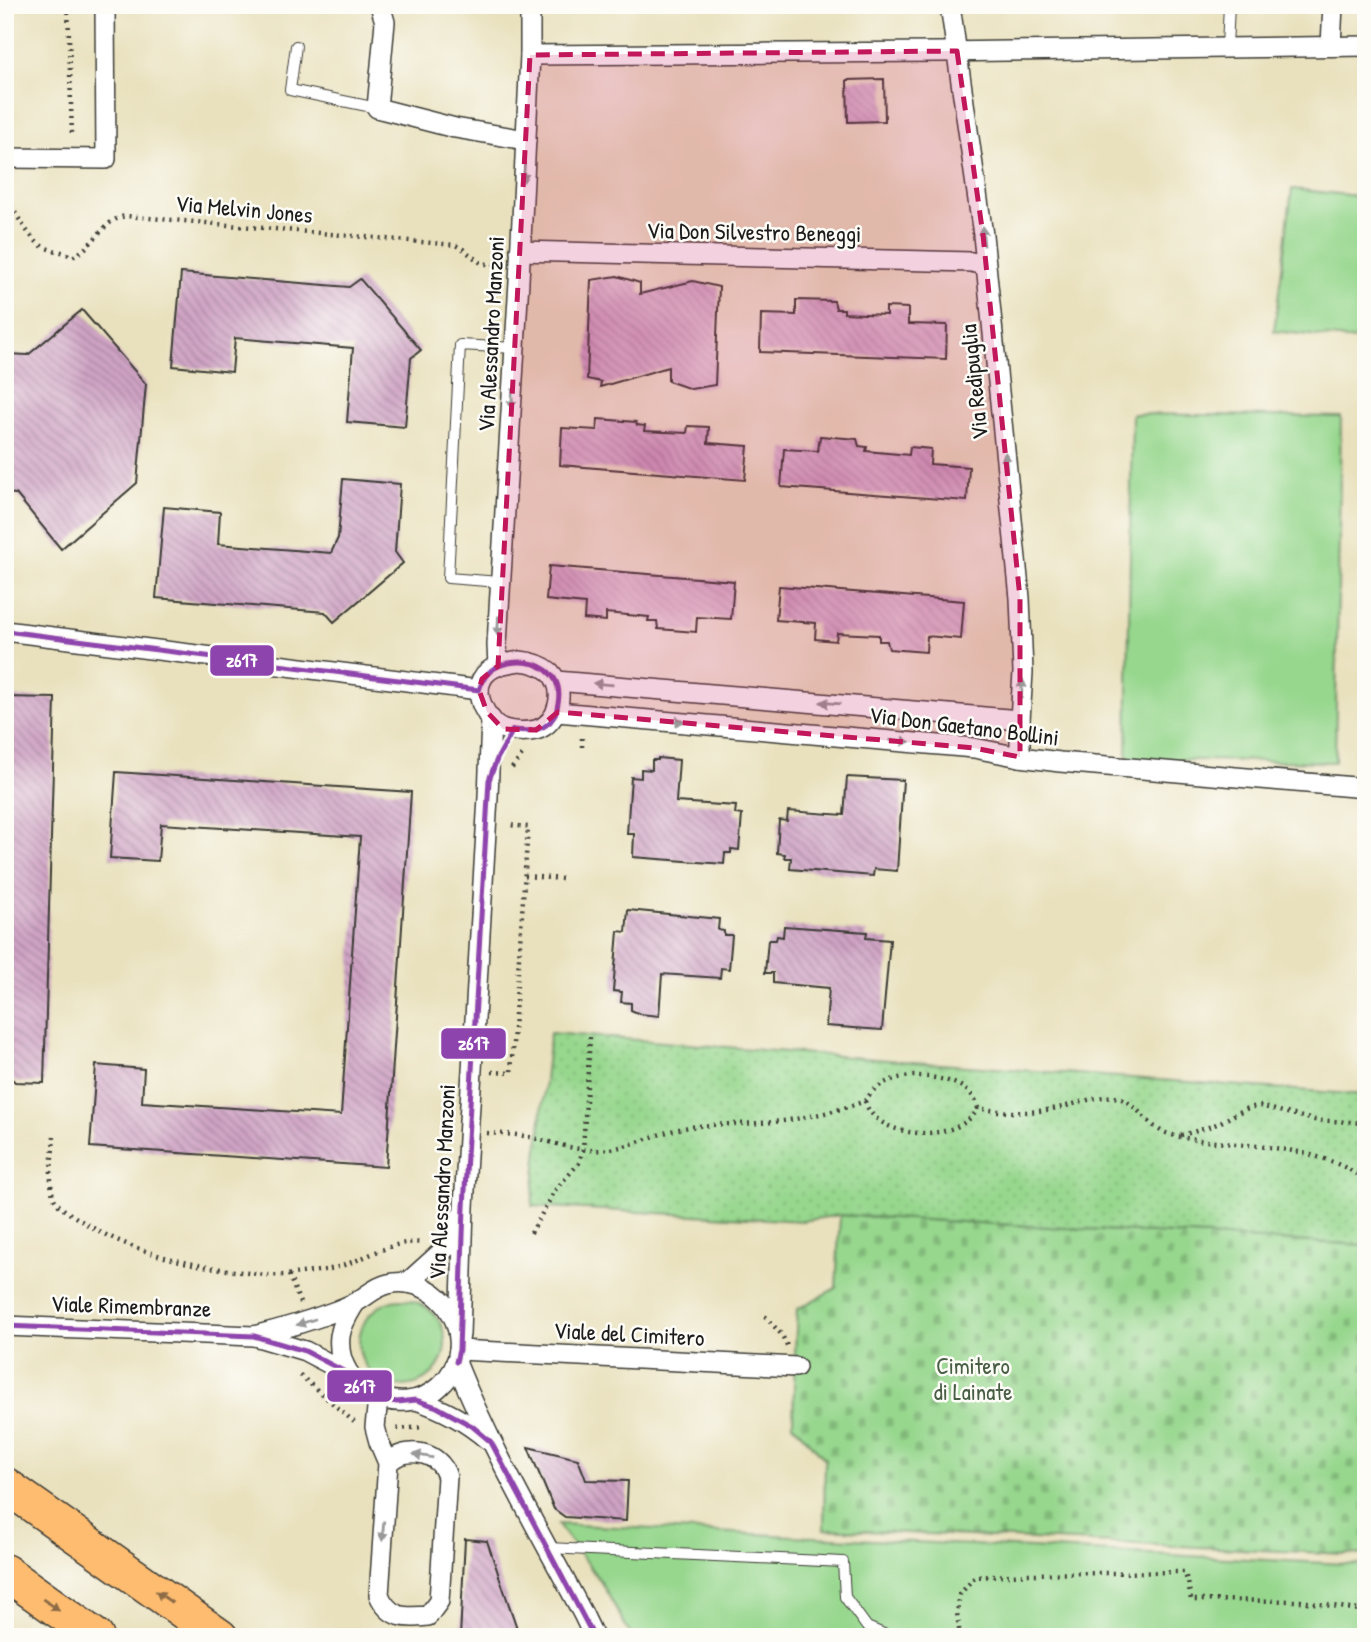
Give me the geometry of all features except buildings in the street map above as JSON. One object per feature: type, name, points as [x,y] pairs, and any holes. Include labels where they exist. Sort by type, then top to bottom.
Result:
[{"type":"highway","points":[[5,1485],[220,1637]]},
{"type":"highway","points":[[5,1573],[96,1637]]},
{"type":"street","points":[[5,158],[106,159],[105,5]]},
{"type":"street","points":[[380,5],[385,22],[377,108],[455,128],[526,140]]},
{"type":"street","name":"Via Alessandro Manzoni","points":[[498,666],[500,582],[526,140],[530,5]]},
{"type":"street","name":"Via Redipuglia","points":[[950,5],[983,234],[1020,598],[1023,673],[1020,757]]},
{"type":"street","points":[[1331,46],[1333,5]]},
{"type":"street","points":[[530,55],[1366,46]]},
{"type":"street","name":"Via Don Silvestro Beneggi","points":[[520,259],[972,262],[985,266]]},
{"type":"street","points":[[5,631],[479,690]]},
{"type":"street","points":[[527,662],[540,665],[550,672],[556,681],[559,691],[557,712],[549,724],[536,730],[503,729],[491,719],[481,702],[479,690],[482,679],[488,672],[508,663],[527,662]]},
{"type":"street","name":"Via Don Gaetano Bollini","points":[[556,681],[1020,720]]},
{"type":"street","name":"Via Don Gaetano Bollini","points":[[557,712],[579,721],[974,748],[1059,762],[1366,788]]},
{"type":"street","name":"Via Alessandro Manzoni","points":[[491,719],[498,778]]},
{"type":"street","name":"Via Alessandro Manzoni","points":[[513,730],[497,759],[498,778],[464,1207],[458,1349],[472,1402],[594,1637]]},
{"type":"street","points":[[407,1283],[447,1246],[464,1207]]},
{"type":"street","points":[[254,1336],[307,1322],[355,1303],[370,1291],[388,1284],[407,1283],[428,1289],[444,1302],[456,1319],[458,1349],[449,1378],[434,1393],[416,1401]]},
{"type":"street","points":[[355,1303],[345,1319],[340,1337],[342,1357],[349,1374],[362,1389],[378,1399],[416,1401],[437,1407],[472,1426],[491,1442]]},
{"type":"street","name":"Viale Rimembranze","points":[[5,1326],[254,1336]]},
{"type":"street","points":[[254,1336],[305,1350],[349,1374]]},
{"type":"street","name":"Viale del Cimitero","points":[[458,1349],[796,1367]]},
{"type":"street","points":[[378,1399],[375,1427],[388,1463],[379,1595],[384,1606],[392,1613],[411,1618],[428,1616],[439,1601],[447,1477],[439,1462],[423,1454],[399,1456],[388,1463]]},
{"type":"lane","points":[[1227,47],[1229,5]]},
{"type":"lane","points":[[296,46],[290,90],[377,108]]},
{"type":"lane","points":[[500,582],[448,578],[460,345],[515,348]]},
{"type":"lane","points":[[548,1548],[843,1562],[845,1597],[867,1627],[891,1637]]},
{"type":"path","points":[[68,5],[73,144]]},
{"type":"path","name":"Via Melvin Jones","points":[[5,194],[25,229],[44,247],[65,252],[72,257],[91,244],[112,220],[127,216],[455,245],[485,265],[520,259]]},
{"type":"path","points":[[498,778],[528,750]]},
{"type":"path","points":[[488,1072],[510,1073],[528,827],[502,825]]},
{"type":"path","points":[[525,876],[563,879]]},
{"type":"path","points":[[531,1233],[556,1189],[579,1163],[583,1149],[590,1037]]},
{"type":"path","points":[[485,1121],[485,1133],[528,1136],[562,1146],[603,1150],[685,1128],[794,1119],[865,1101],[873,1090],[883,1083],[915,1076],[943,1079],[958,1084],[976,1099],[978,1108],[974,1116],[956,1128],[921,1133],[903,1131],[875,1118],[867,1109],[865,1101]]},
{"type":"path","points":[[978,1108],[1020,1112],[1054,1109],[1112,1097],[1124,1100],[1161,1130],[1177,1136],[1289,1149],[1331,1161],[1366,1180]]},
{"type":"path","points":[[1177,1136],[1218,1123],[1240,1111],[1261,1106],[1314,1120],[1366,1123]]},
{"type":"path","points":[[54,1136],[53,1196],[59,1206],[87,1225],[129,1245],[191,1265],[254,1274],[289,1275],[339,1267],[373,1253],[412,1242],[422,1242],[432,1248]]},
{"type":"path","points":[[289,1275],[303,1311]]},
{"type":"path","points":[[765,1316],[782,1335],[796,1367]]},
{"type":"path","points":[[960,1637],[957,1613],[960,1594],[975,1577],[989,1576],[1184,1572],[1191,1600],[1300,1601],[1366,1611]]},
{"type":"highlighted area","points":[[957,51],[983,235],[1020,598],[1020,757],[974,748],[558,712],[536,730],[503,729],[487,712],[479,690],[482,679],[498,666],[530,55]]},
{"type":"green space","points":[[1292,189],[1366,197],[1364,341],[1274,331]]},
{"type":"green space","points":[[1132,414],[1341,417],[1335,762],[1127,759]]},
{"type":"green space","points":[[550,1033],[1366,1095],[1366,1245],[840,1215],[802,1221],[532,1206]]},
{"type":"green space","name":"Cimitero di Lainate","points":[[840,1215],[1366,1245],[1366,1555],[824,1529],[825,1459],[793,1424],[797,1309],[836,1288]]},
{"type":"green space","points":[[402,1300],[419,1303],[433,1312],[442,1326],[445,1343],[442,1360],[433,1374],[419,1383],[402,1386],[385,1383],[371,1374],[362,1360],[359,1343],[362,1326],[371,1312],[385,1303]]},
{"type":"green space","points":[[557,1524],[1366,1565],[1366,1637],[632,1637],[601,1582]]},
{"type":"transit line","name":"z617","points":[[5,631],[479,690]]},
{"type":"transit line","name":"z617","points":[[479,690],[490,672],[509,663],[529,663],[546,670],[552,676],[559,692],[557,710],[552,719],[537,729],[513,730]]},
{"type":"transit line","name":"z617","points":[[456,1362],[459,1350],[464,1207],[489,780],[513,730]]},
{"type":"transit line","name":"z617","points":[[5,1326],[254,1336],[305,1351],[349,1374],[362,1389],[378,1399],[397,1402],[416,1400],[437,1407],[472,1426],[491,1442],[594,1637]]}]
